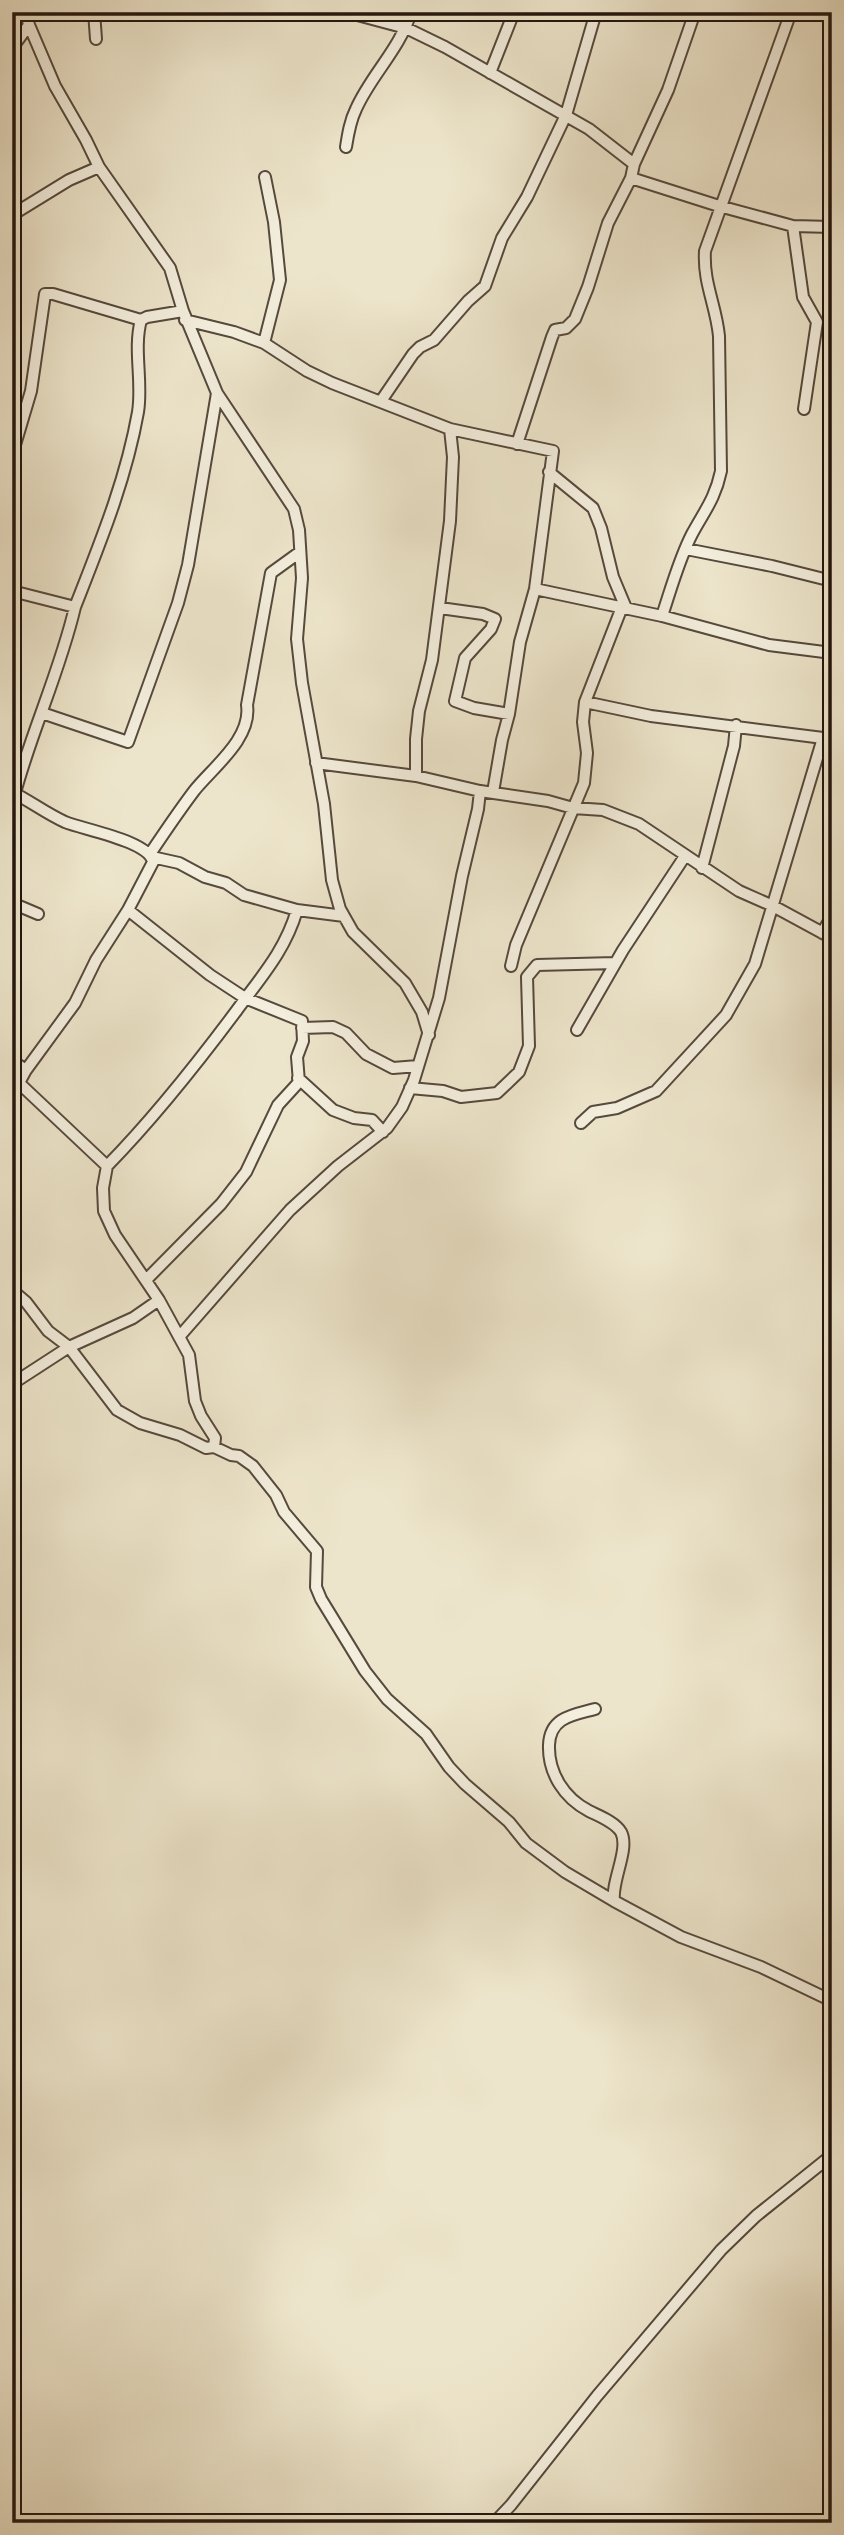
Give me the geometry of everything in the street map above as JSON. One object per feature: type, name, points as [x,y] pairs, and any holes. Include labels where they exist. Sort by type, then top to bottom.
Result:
[{"type":"street","points":[[26,12],[55,86],[99,167],[170,268],[184,315],[217,393],[294,509],[302,578],[297,639],[324,804],[332,880],[344,916],[353,932],[405,983],[422,1012],[429,1035]]},
{"type":"street","points":[[93,12],[96,39]]},
{"type":"street","points":[[346,12],[407,28],[566,115],[634,164]]},
{"type":"street","points":[[346,147],[357,107],[407,28],[411,12]]},
{"type":"street","points":[[490,74],[514,12]]},
{"type":"street","points":[[381,401],[413,354],[420,347],[434,341],[468,301],[485,286],[502,238],[527,197],[566,115],[596,12]]},
{"type":"street","points":[[517,444],[552,337],[555,330],[566,327],[575,319],[589,287],[608,223],[631,178],[634,164],[668,90],[695,12]]},
{"type":"street","points":[[662,616],[691,535],[709,508],[721,471],[718,320],[703,272],[705,251],[791,12]]},
{"type":"street","points":[[12,48],[29,25]]},
{"type":"street","points":[[12,215],[69,180],[99,167]]},
{"type":"street","points":[[264,343],[280,280],[274,222],[265,177]]},
{"type":"street","points":[[631,178],[793,226],[832,227]]},
{"type":"street","points":[[793,226],[803,297],[817,322],[804,409]]},
{"type":"street","points":[[12,455],[31,391],[45,294],[141,320],[147,317],[184,315],[264,343],[307,371],[450,429],[553,451],[535,589],[520,642],[493,793]]},
{"type":"street","points":[[141,320],[139,406],[118,493],[75,607],[66,646],[13,792],[64,822],[128,842],[151,856],[179,863],[205,877],[226,883],[244,895],[297,910],[344,916]]},
{"type":"street","points":[[42,713],[128,742],[188,565],[217,393]]},
{"type":"street","points":[[416,776],[419,711],[432,660],[440,608],[452,490],[450,429]]},
{"type":"street","points":[[511,966],[516,946],[584,783],[587,753],[583,722],[585,702],[624,607],[593,508],[549,472]]},
{"type":"street","points":[[686,549],[832,581]]},
{"type":"street","points":[[151,856],[198,787],[222,763],[241,732],[249,715],[247,705],[271,573],[300,552]]},
{"type":"street","points":[[535,589],[662,616],[769,645],[832,653]]},
{"type":"street","points":[[12,591],[75,607]]},
{"type":"street","points":[[440,608],[483,614],[495,619],[491,629],[466,658],[455,701],[474,708],[509,714]]},
{"type":"street","points":[[581,1122],[593,1112],[617,1108],[656,1091],[726,1015],[755,964],[827,739],[651,716],[585,702]]},
{"type":"street","points":[[702,868],[734,746],[736,725]]},
{"type":"street","points":[[316,763],[416,776],[573,808],[603,810],[639,824],[739,891],[827,935],[832,916]]},
{"type":"street","points":[[180,1337],[290,1210],[338,1166],[383,1132],[402,1107],[429,1035],[447,961],[480,791]]},
{"type":"street","points":[[12,1096],[26,1070],[75,1003],[96,960],[153,862],[151,856]]},
{"type":"street","points":[[578,1030],[615,963],[685,856]]},
{"type":"street","points":[[12,903],[38,914]]},
{"type":"street","points":[[128,909],[210,975],[245,998],[302,1021],[303,1041],[297,1058],[299,1082]]},
{"type":"street","points":[[214,1447],[215,1438],[195,1401],[189,1354],[146,1279],[115,1235],[104,1211],[103,1188],[107,1166],[141,1132],[190,1073],[272,966],[297,910]]},
{"type":"street","points":[[410,1088],[443,1091],[461,1097],[497,1093],[519,1072],[529,1046],[527,977],[537,965],[615,963]]},
{"type":"street","points":[[302,1028],[333,1027],[346,1034],[366,1054],[393,1068],[418,1066]]},
{"type":"street","points":[[12,1061],[26,1070]]},
{"type":"street","points":[[146,1279],[221,1203],[246,1172],[278,1105],[299,1082],[298,1079],[333,1110],[354,1118],[372,1120],[383,1132]]},
{"type":"street","points":[[19,1083],[107,1166]]},
{"type":"street","points":[[12,1290],[26,1302],[48,1331],[69,1347],[117,1410],[128,1418],[180,1435],[206,1448],[214,1447],[239,1456],[253,1466],[276,1495],[284,1512],[316,1549],[316,1587],[365,1671],[387,1699],[426,1734],[449,1767],[509,1822],[526,1843],[565,1872],[681,1937],[761,1968],[832,2001]]},
{"type":"street","points":[[12,1384],[69,1347],[133,1318],[159,1300]]},
{"type":"street","points":[[595,1709],[555,1724],[550,1735],[550,1765],[552,1773],[573,1800],[615,1825],[622,1833],[623,1847],[614,1886],[614,1901]]},
{"type":"street","points":[[494,2523],[721,2250],[756,2216],[832,2155]]}]
